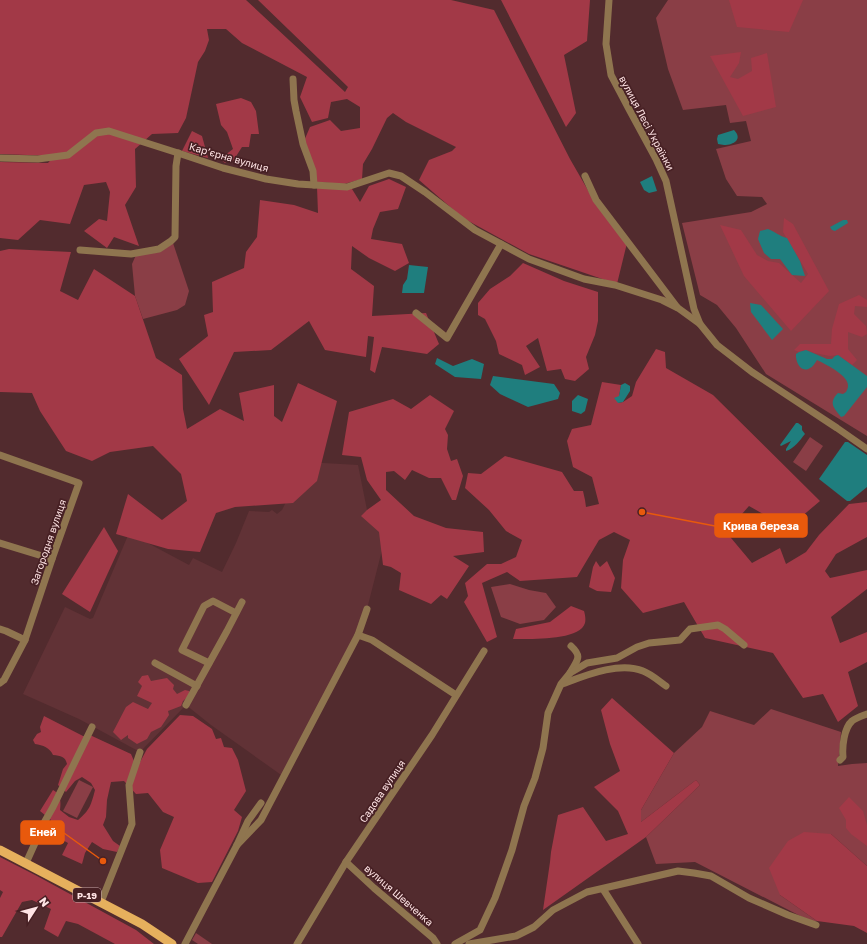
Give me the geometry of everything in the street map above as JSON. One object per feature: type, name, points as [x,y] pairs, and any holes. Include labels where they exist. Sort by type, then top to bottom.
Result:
[{"type":"main road","name":"Р-19","points":[[0,850],[142,924],[172,944]]},
{"type":"street","name":"вулиця Лесі Українки","points":[[609,0],[606,44],[611,75],[656,158],[666,181],[694,309],[700,324],[716,345],[752,372],[867,449]]},
{"type":"street","points":[[293,79],[294,100],[302,144],[313,171],[314,185]]},
{"type":"street","points":[[0,158],[38,159],[68,155],[96,133],[109,131],[178,153]]},
{"type":"street","name":"Карʼєрна вулиця","points":[[80,250],[131,254],[160,249],[171,241],[175,237],[176,166],[178,153],[223,168],[266,179],[298,184],[347,187],[388,173],[401,176],[425,192],[475,230],[501,244]]},
{"type":"street","points":[[585,176],[596,200],[680,310],[689,310],[694,305]]},
{"type":"street","name":"вулиця Лесі Українки","points":[[501,244],[529,258],[584,278],[662,300],[700,324]]},
{"type":"street","points":[[416,314],[446,338],[501,244]]},
{"type":"street","name":"Загородня вулиця","points":[[0,455],[79,483],[25,640],[4,680],[0,683]]},
{"type":"street","points":[[0,543],[52,559]]},
{"type":"street","points":[[209,664],[182,650],[204,606],[214,601],[236,613]]},
{"type":"street","points":[[186,704],[242,602]]},
{"type":"street","points":[[237,845],[261,820],[358,635],[367,609]]},
{"type":"street","points":[[570,673],[587,663],[617,658],[637,647],[649,643],[680,640],[690,629],[718,625],[744,645]]},
{"type":"street","points":[[0,629],[25,640]]},
{"type":"street","points":[[358,635],[372,640],[456,695]]},
{"type":"street","points":[[455,944],[480,930],[495,898],[512,850],[524,806],[535,778],[543,748],[548,713],[561,684],[570,673],[578,658],[575,650],[571,646]]},
{"type":"street","name":"Садова вулиця","points":[[297,944],[346,862],[432,735],[484,651]]},
{"type":"street","points":[[155,663],[197,686]]},
{"type":"street","points":[[561,684],[588,674],[608,669],[630,667],[643,671],[666,686]]},
{"type":"street","points":[[840,760],[843,757],[842,752],[848,726],[852,721],[867,714]]},
{"type":"street","points":[[26,863],[45,821],[92,727]]},
{"type":"street","points":[[101,902],[132,824],[129,785],[140,752]]},
{"type":"street","points":[[185,944],[248,821],[261,803]]},
{"type":"street","name":"вулиця Шевченка","points":[[346,862],[433,938],[437,944]]},
{"type":"street","points":[[469,944],[516,936],[534,927],[553,910],[587,892],[678,871],[712,876],[749,898],[816,925]]},
{"type":"street","points":[[603,888],[638,944]]},
{"type":"street","points":[[480,930],[485,942]]},
{"type":"shaded area","points":[[0,0],[246,0],[345,92],[348,87],[258,0],[451,0],[494,10],[570,159],[593,199],[627,243],[617,284],[529,254],[463,218],[419,180],[429,160],[452,151],[456,147],[406,122],[393,113],[387,118],[363,164],[362,179],[344,184],[317,182],[304,141],[310,127],[330,120],[341,131],[360,128],[360,107],[347,99],[331,102],[328,118],[312,122],[300,97],[307,77],[242,43],[226,29],[207,29],[209,40],[205,51],[198,62],[186,118],[178,133],[152,134],[135,149],[136,187],[125,205],[139,246],[114,237],[107,248],[84,231],[99,219],[107,221],[110,192],[106,182],[84,185],[70,224],[40,220],[18,240],[0,238],[0,162],[48,163],[54,156],[0,154]]},
{"type":"shaded area","points":[[501,0],[590,0],[587,41],[564,55],[576,113],[566,127]]},
{"type":"shaded area","points":[[668,0],[867,0],[867,436],[766,374],[736,328],[717,305],[700,295],[682,223],[751,212],[767,204],[762,197],[737,196],[726,179],[716,149],[751,141],[746,121],[730,123],[726,105],[683,110],[668,69],[656,18]]},
{"type":"shaded area","points":[[729,0],[803,0],[789,32],[737,27]]},
{"type":"shaded area","points":[[741,52],[739,63],[730,77],[738,79],[752,71],[751,58],[767,53],[776,107],[743,116],[710,56]]},
{"type":"shaded area","points":[[241,98],[251,102],[256,111],[259,134],[251,134],[249,147],[242,147],[233,161],[229,159],[225,163],[220,159],[233,149],[227,132],[221,125],[216,104]]},
{"type":"shaded area","points":[[192,131],[202,136],[208,158],[182,151]]},
{"type":"shaded area","points":[[389,179],[406,187],[398,209],[380,212],[373,229],[371,239],[402,244],[409,263],[395,271],[369,258],[352,246],[351,269],[374,286],[372,316],[426,313],[439,344],[427,354],[382,347],[375,373],[370,370],[374,337],[368,336],[366,357],[325,350],[309,321],[271,350],[234,352],[209,405],[179,359],[208,336],[204,315],[213,312],[212,282],[244,268],[246,252],[257,237],[260,200],[294,205],[318,213],[317,187],[352,189],[360,202],[369,186]]},
{"type":"shaded area","points":[[784,218],[793,224],[829,291],[791,331],[744,276],[720,225],[741,230],[757,255],[768,261],[779,263],[801,283],[808,274],[783,232]]},
{"type":"shaded area","points":[[173,243],[189,291],[185,305],[177,310],[143,319],[135,296],[132,264],[136,255],[160,252]]},
{"type":"shaded area","points":[[9,249],[71,252],[60,291],[78,300],[94,269],[135,296],[156,358],[182,375],[183,409],[187,429],[220,409],[244,421],[239,393],[274,385],[274,416],[282,422],[298,383],[337,401],[317,481],[293,503],[235,507],[216,513],[200,552],[168,549],[116,534],[128,494],[162,520],[187,501],[181,474],[153,446],[110,452],[92,461],[66,451],[40,411],[32,393],[0,392],[0,251]]},
{"type":"shaded area","points":[[523,263],[564,281],[598,292],[598,321],[595,335],[586,357],[589,369],[575,381],[565,379],[561,369],[547,371],[538,338],[526,346],[540,367],[525,375],[522,365],[499,354],[496,341],[485,319],[478,315],[478,303],[490,289],[510,276]]},
{"type":"shaded area","points":[[859,295],[867,300],[867,307],[855,306],[854,314],[866,326],[867,334],[862,337],[848,332],[848,349],[857,360],[852,365],[838,355],[830,356],[806,350],[799,352],[794,350],[800,344],[831,344],[832,329],[839,304]]},
{"type":"shaded area","points":[[656,349],[665,352],[666,368],[713,395],[820,501],[788,528],[749,506],[726,532],[752,563],[780,548],[786,564],[806,552],[819,535],[849,504],[867,502],[867,537],[836,554],[825,571],[830,578],[867,570],[867,589],[831,617],[840,643],[867,632],[867,662],[848,672],[858,706],[838,722],[823,694],[803,698],[773,653],[705,638],[684,602],[643,613],[621,588],[623,560],[630,540],[614,532],[599,540],[577,577],[520,581],[507,572],[482,583],[497,637],[487,642],[464,602],[468,596],[465,583],[487,564],[501,564],[516,557],[522,540],[506,531],[489,510],[465,488],[468,473],[481,474],[505,456],[562,472],[574,491],[583,491],[586,507],[599,504],[592,477],[573,467],[567,441],[572,429],[591,425],[602,382],[621,385],[618,403],[623,402],[632,396],[636,382]]},
{"type":"shaded area","points":[[430,395],[454,411],[445,429],[448,435],[447,449],[451,461],[457,459],[463,476],[456,500],[452,500],[441,478],[429,478],[412,470],[405,480],[394,471],[386,472],[386,490],[414,516],[446,528],[483,532],[484,552],[453,556],[469,566],[447,599],[441,595],[431,604],[399,590],[401,573],[391,567],[383,565],[379,532],[361,516],[381,500],[367,480],[361,457],[342,455],[349,412],[393,399],[411,409]]},
{"type":"shaded area","points":[[810,437],[823,446],[806,471],[793,462]]},
{"type":"shaded area","points":[[306,462],[358,465],[367,510],[387,532],[367,609],[284,777],[211,725],[186,705],[140,752],[79,719],[23,694],[65,607],[90,619],[93,618],[129,533],[189,565],[193,558],[222,572],[249,511],[269,512],[272,510],[277,514],[282,510]]},
{"type":"shaded area","points":[[104,527],[118,551],[90,612],[62,594]]},
{"type":"shaded area","points":[[596,561],[600,567],[607,561],[615,578],[611,592],[597,591],[589,587],[593,567]]},
{"type":"shaded area","points":[[510,584],[529,590],[546,593],[556,607],[544,620],[520,624],[501,617],[491,587]]},
{"type":"shaded area","points":[[571,606],[584,611],[585,617],[585,623],[581,629],[574,633],[553,638],[513,639],[516,629],[550,622]]},
{"type":"shaded area","points":[[148,675],[151,681],[167,678],[174,685],[173,689],[177,694],[185,690],[189,691],[191,694],[183,701],[181,706],[168,711],[169,715],[161,727],[151,732],[147,739],[137,744],[128,738],[128,735],[121,740],[113,732],[126,707],[133,702],[148,709],[152,703],[137,696],[142,686],[138,682],[142,676]]},
{"type":"shaded area","points":[[612,698],[674,753],[641,810],[641,822],[696,780],[700,785],[646,837],[543,910],[558,815],[583,807],[606,841],[628,834],[618,811],[594,787],[620,771],[610,744],[601,710]]},
{"type":"shaded area","points":[[771,709],[841,732],[838,766],[867,763],[867,866],[831,834],[780,895],[817,921],[810,921],[695,862],[656,864],[646,837],[700,785],[696,780],[641,822],[641,810],[674,753],[702,727],[710,711],[754,725]]},
{"type":"shaded area","points":[[180,715],[193,716],[212,729],[216,739],[221,738],[224,747],[232,748],[238,760],[246,791],[234,810],[242,817],[238,831],[212,882],[198,883],[162,868],[160,850],[174,817],[163,812],[148,793],[136,794],[124,781],[111,782],[107,800],[106,817],[103,825],[113,841],[120,846],[117,852],[103,849],[92,842],[85,853],[82,864],[62,855],[68,843],[52,834],[51,820],[40,811],[53,790],[59,796],[60,810],[69,817],[78,820],[90,807],[95,790],[91,783],[82,777],[75,781],[66,792],[58,785],[63,769],[67,764],[65,759],[60,756],[53,755],[48,749],[35,744],[33,740],[37,734],[41,732],[40,727],[44,716],[83,736],[92,736],[131,754],[134,761],[140,762],[147,749]]},
{"type":"shaded area","points":[[79,780],[93,787],[77,818],[63,811]]},
{"type":"shaded area","points":[[849,797],[863,811],[867,825],[867,846],[851,834],[846,828],[846,820],[839,808]]},
{"type":"shaded area","points":[[804,832],[831,834],[867,866],[867,933],[854,926],[817,921],[780,895],[769,868],[788,841]]},
{"type":"shaded area","points":[[0,857],[136,930],[154,944],[115,944],[78,924],[66,921],[58,937],[44,929],[51,909],[32,900],[22,902],[2,937],[0,937],[0,898],[3,892],[0,890]]},
{"type":"shaded area","points":[[196,933],[212,944],[198,944],[192,940]]},
{"type":"water","points":[[734,130],[738,136],[734,143],[728,145],[718,144],[718,135]]},
{"type":"water","points":[[652,176],[657,191],[649,193],[644,190],[640,182]]},
{"type":"water","points":[[843,220],[847,220],[848,223],[835,231],[832,230],[830,227]]},
{"type":"water","points":[[768,229],[787,238],[800,261],[805,276],[792,275],[780,259],[771,259],[764,253],[758,239],[760,231]]},
{"type":"water","points":[[409,265],[428,267],[424,293],[402,293],[403,285],[407,279]]},
{"type":"water","points":[[750,303],[761,305],[783,329],[772,340],[751,312]]},
{"type":"water","points":[[806,350],[827,359],[832,359],[838,355],[867,376],[867,387],[844,416],[841,417],[834,408],[833,400],[838,393],[843,394],[846,392],[848,387],[845,378],[837,371],[817,360],[814,365],[807,369],[801,368],[796,360],[796,354]]},
{"type":"water","points":[[437,358],[453,366],[472,359],[484,364],[481,379],[455,377],[435,364]]},
{"type":"water","points":[[493,376],[554,384],[560,393],[558,399],[528,407],[500,394],[490,385]]},
{"type":"water","points":[[625,383],[630,386],[630,391],[623,402],[618,403],[614,398],[619,396],[621,385]]},
{"type":"water","points":[[578,395],[588,399],[585,411],[581,414],[572,411],[572,401]]},
{"type":"water","points":[[796,423],[802,426],[802,430],[805,434],[794,446],[786,451],[791,441],[781,446],[780,445]]},
{"type":"water","points":[[845,442],[848,442],[867,455],[867,487],[850,501],[847,501],[819,479]]},
{"type":"place","name":"Крива береза","points":[[642,512]]},
{"type":"place","name":"Еней","points":[[103,861]]}]
